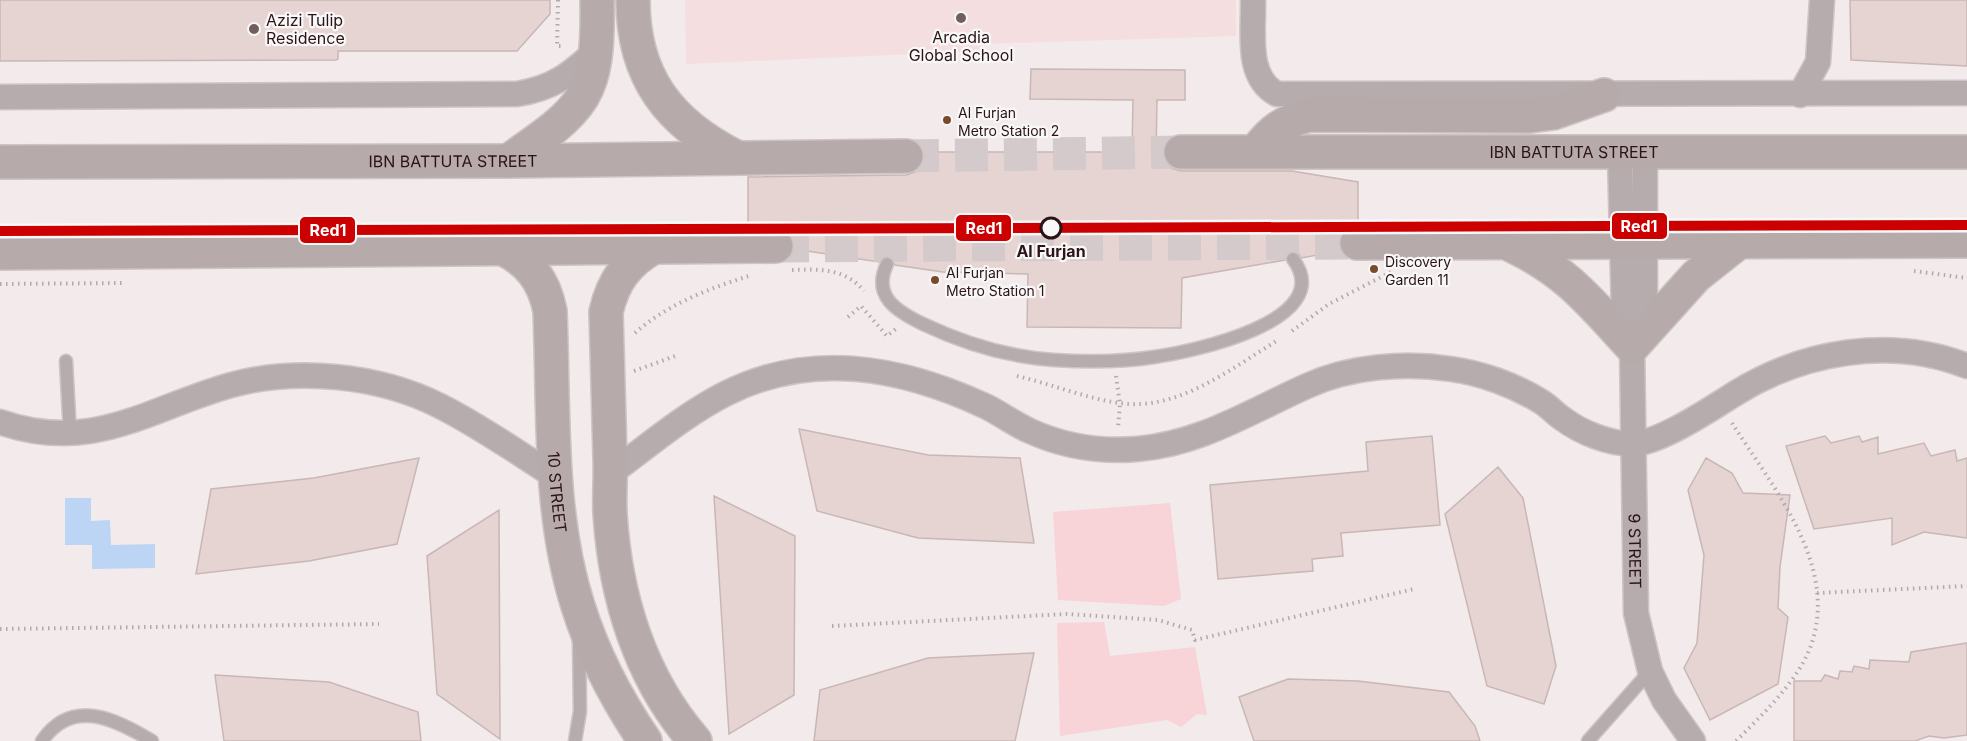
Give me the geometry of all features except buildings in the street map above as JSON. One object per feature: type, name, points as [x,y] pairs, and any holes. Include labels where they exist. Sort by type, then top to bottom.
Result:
[{"type":"main road","points":[[508,160],[571,113],[586,93],[598,49],[597,0]]},
{"type":"main road","points":[[633,0],[637,43],[646,73],[662,100],[691,130],[737,158]]},
{"type":"main road","points":[[1257,151],[1272,130],[1290,119],[1310,115],[1530,116],[1553,113],[1604,95]]},
{"type":"main road","name":"IBN BATTUTA STREET","points":[[1181,153],[1257,151],[1632,154],[1967,152]]},
{"type":"main road","name":"IBN BATTUTA STREET","points":[[0,162],[906,156]]},
{"type":"main road","points":[[1358,243],[1967,241]]},
{"type":"main road","points":[[1507,243],[1534,256],[1580,289],[1632,347],[1696,276],[1739,242]]},
{"type":"main road","name":"10 STREET","points":[[500,247],[529,265],[540,279],[547,294],[550,311],[556,477],[567,560],[578,606],[600,662],[627,714],[645,741]]},
{"type":"main road","points":[[654,247],[627,266],[610,295],[606,312],[610,511],[613,545],[624,608],[639,649],[660,692],[695,741]]},
{"type":"main road","points":[[0,253],[654,247],[783,258]]},
{"type":"main road","points":[[578,606],[602,600],[624,608]]},
{"type":"street","points":[[1253,0],[1255,67],[1258,78],[1266,88],[1277,94],[1847,95],[1967,93]]},
{"type":"street","points":[[1800,95],[1814,73],[1821,49],[1822,0]]},
{"type":"street","points":[[0,97],[517,94],[543,90],[562,79],[598,49]]},
{"type":"street","points":[[1821,49],[1831,74],[1847,95]]},
{"type":"street","name":"9 STREET","points":[[1632,154],[1633,242],[1623,317],[1632,347],[1636,613],[1650,671],[1664,700],[1693,741]]},
{"type":"street","points":[[610,458],[649,446],[700,408],[753,381],[782,373],[841,366],[870,368],[912,377],[952,391],[1028,430],[1054,440],[1100,449],[1137,449],[1174,443],[1202,435],[1334,376],[1362,370],[1420,366],[1480,375],[1543,402],[1563,419],[1585,432],[1609,441],[1635,444],[1689,422],[1778,370],[1821,357],[1865,350],[1910,351],[1967,366]]},
{"type":"street","points":[[0,422],[41,433],[70,434],[107,430],[233,385],[285,377],[338,377],[390,387],[439,405],[556,477]]},
{"type":"lane","points":[[887,264],[881,276],[885,297],[899,312],[948,336],[999,351],[1053,360],[1113,361],[1196,350],[1239,336],[1280,317],[1294,305],[1301,286],[1299,267],[1293,259]]},
{"type":"lane","points":[[66,361],[70,434]]},
{"type":"lane","points":[[574,741],[580,711],[578,606]]},
{"type":"lane","points":[[1588,741],[1650,671]]},
{"type":"lane","points":[[42,741],[56,724],[69,716],[84,714],[98,717],[152,741]]},
{"type":"path","points":[[783,258],[837,272],[857,282],[867,293]]},
{"type":"path","points":[[1008,374],[1120,404],[1159,402],[1198,387],[1292,331],[1329,304],[1385,275],[1402,270]]},
{"type":"path","points":[[1910,271],[1967,278]]},
{"type":"path","points":[[630,337],[653,318],[673,307],[756,274]]},
{"type":"path","points":[[0,284],[137,282]]},
{"type":"path","points":[[848,316],[861,306],[887,336],[900,325],[894,320]]},
{"type":"path","points":[[608,378],[678,355]]},
{"type":"path","points":[[1113,361],[1120,404],[1116,449]]},
{"type":"path","points":[[1720,403],[1792,519],[1815,572],[1817,593],[1818,617],[1810,650],[1778,698],[1736,741]]},
{"type":"path","points":[[1817,593],[1967,586]]},
{"type":"path","points":[[832,626],[1093,615],[1158,620],[1192,630],[1195,640],[1414,589]]},
{"type":"path","points":[[0,629],[379,624]]},
{"type":"shaded area","name":"Arcadia Global School","points":[[685,0],[1236,0],[1236,36],[980,44],[979,51],[686,64]]},
{"type":"shaded area","points":[[1170,503],[1181,599],[1164,606],[1058,600],[1053,512]]},
{"type":"shaded area","points":[[1104,622],[1110,656],[1195,647],[1207,715],[1197,714],[1181,727],[1167,720],[1060,736],[1057,623]]},
{"type":"water","points":[[65,498],[91,498],[91,521],[110,520],[111,545],[155,544],[155,568],[92,569],[92,545],[65,545]]},
{"type":"tunnel","points":[[906,156],[1181,152]]},
{"type":"tunnel","points":[[776,246],[1357,243]]},
{"type":"transit line","name":"Red1","points":[[0,231],[1967,225]]},
{"type":"place","name":"Arcadia Global School","points":[[961,18]]},
{"type":"place","name":"Azizi Tulip Residence","points":[[254,29]]},
{"type":"place","name":"Al Furjan Metro Station 2","points":[[947,120]]},
{"type":"place","name":"Al Furjan","points":[[1051,228]]},
{"type":"place","name":"Discovery Garden 11","points":[[1374,269]]},
{"type":"place","name":"Al Furjan Metro Station 1","points":[[935,280]]}]
